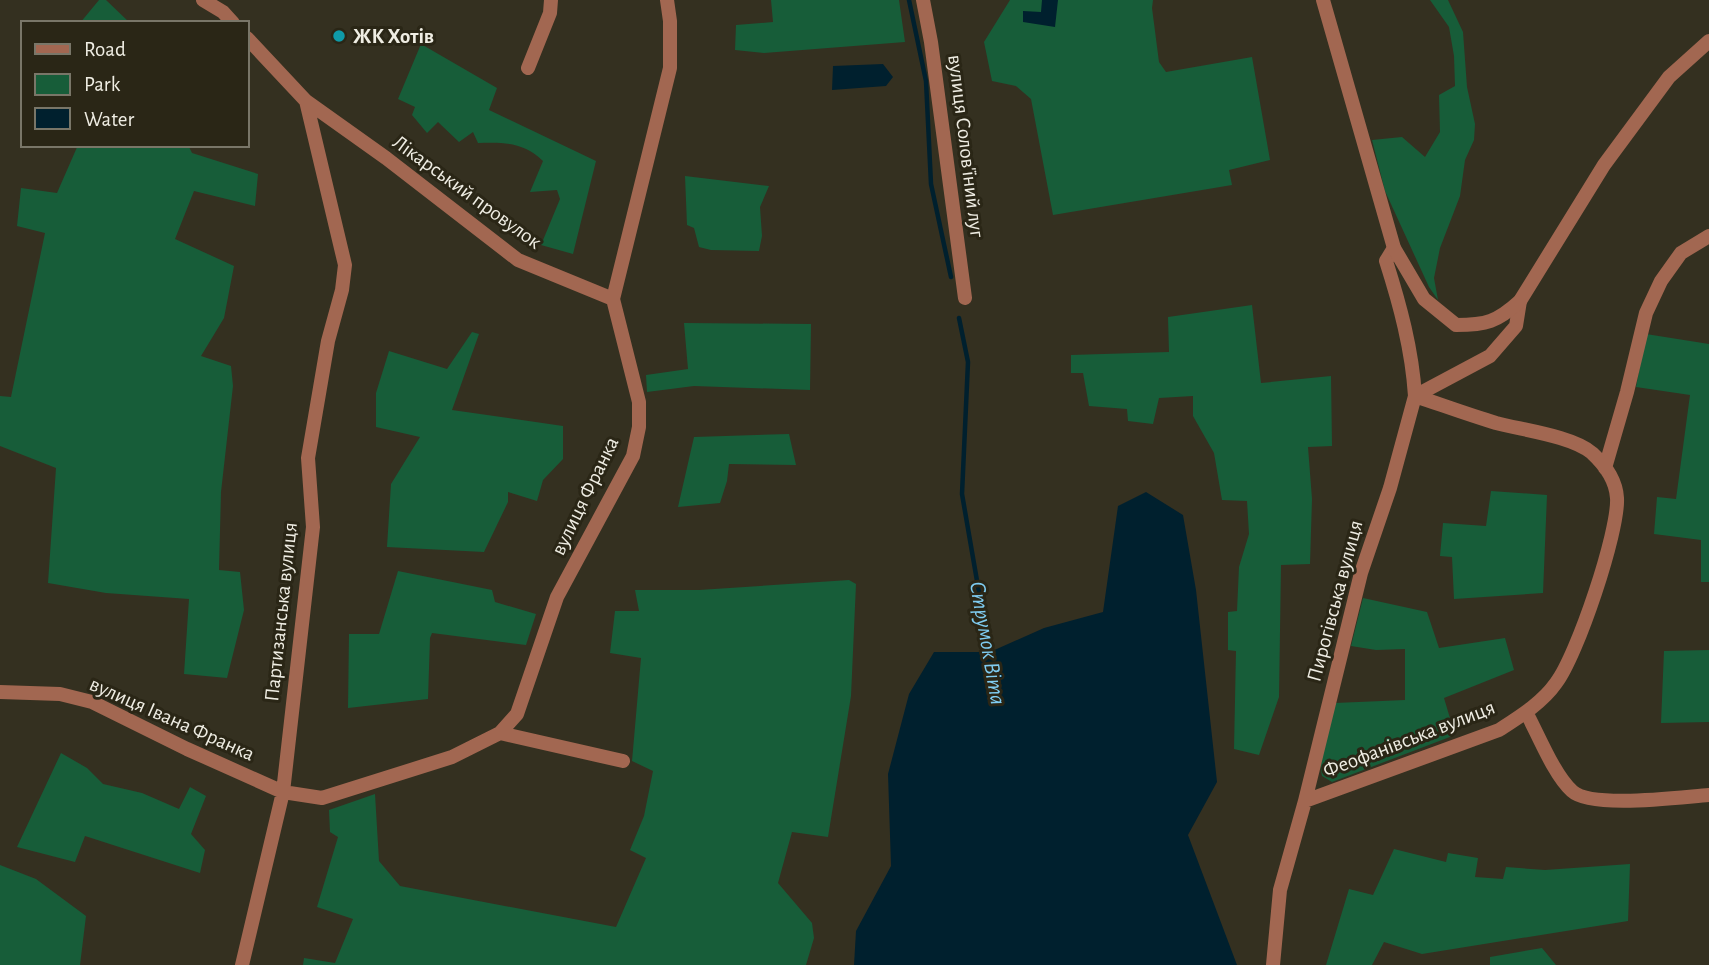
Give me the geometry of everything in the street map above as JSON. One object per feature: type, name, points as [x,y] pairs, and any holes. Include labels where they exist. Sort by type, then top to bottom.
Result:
[{"type":"street","points":[[203,0],[228,17],[233,0]]},
{"type":"street","points":[[528,68],[550,13],[551,0]]},
{"type":"street","name":"вулиця Франка","points":[[283,792],[322,797],[452,757],[500,733],[517,714],[557,597],[633,456],[639,427],[639,402],[613,299],[670,68],[667,0]]},
{"type":"street","name":"вулиця Солов'їний луг","points":[[923,0],[965,298]]},
{"type":"street","points":[[1323,0],[1394,248],[1424,299],[1456,325],[1483,325],[1504,316],[1520,301],[1604,165],[1670,78],[1709,41]]},
{"type":"street","name":"Партизанська вулиця","points":[[242,965],[283,792],[313,527],[308,458],[328,341],[342,290],[345,265],[306,101],[248,39]]},
{"type":"street","name":"Лікарський провулок","points":[[306,101],[386,158],[518,260],[613,299]]},
{"type":"street","points":[[1605,468],[1646,313],[1661,281],[1681,253],[1709,236]]},
{"type":"street","points":[[1394,248],[1387,261],[1402,311],[1416,396]]},
{"type":"street","points":[[1416,396],[1490,356],[1516,326],[1520,301]]},
{"type":"street","points":[[1416,396],[1494,422],[1560,438],[1590,452],[1605,468]]},
{"type":"street","name":"Пирогівська вулиця","points":[[1273,965],[1280,890],[1305,801],[1361,573],[1390,488],[1416,396]]},
{"type":"street","name":"Феофанівська вулиця","points":[[1305,801],[1499,730],[1526,712],[1557,683],[1587,617],[1617,518],[1614,480],[1605,468]]},
{"type":"street","name":"вулиця Івана Франка","points":[[0,692],[60,694],[92,702],[283,792]]},
{"type":"street","name":"Феофанівська вулиця","points":[[1526,712],[1563,782],[1574,794],[1605,800],[1709,795]]},
{"type":"street","points":[[500,733],[623,761]]},
{"type":"green space","points":[[99,0],[106,0],[128,21],[82,21]]},
{"type":"green space","points":[[771,0],[899,0],[905,42],[764,53],[735,50],[736,25],[773,22]]},
{"type":"green space","points":[[1010,0],[1153,0],[1159,62],[1166,72],[1252,57],[1270,160],[1229,170],[1232,185],[1053,215],[1031,99],[1016,86],[992,81],[984,42]]},
{"type":"green space","points":[[1430,0],[1448,0],[1463,32],[1467,87],[1475,124],[1474,140],[1465,160],[1460,196],[1440,248],[1434,278],[1438,300],[1429,287],[1385,191],[1372,140],[1402,137],[1425,157],[1440,132],[1439,95],[1455,86],[1454,56],[1449,27]]},
{"type":"green space","points":[[421,44],[497,88],[489,110],[596,161],[573,254],[541,245],[560,199],[557,190],[530,192],[543,161],[521,147],[505,143],[478,143],[473,132],[459,142],[438,122],[427,133],[412,115],[415,107],[398,99]]},
{"type":"green space","points":[[77,147],[189,147],[192,153],[258,174],[255,206],[194,191],[175,239],[234,266],[224,318],[201,356],[231,366],[233,386],[221,492],[219,570],[240,572],[244,610],[227,678],[184,674],[189,599],[106,593],[48,583],[56,468],[0,446],[0,396],[11,397],[45,233],[17,226],[21,188],[57,193]]},
{"type":"green space","points":[[685,176],[769,186],[760,207],[762,236],[759,251],[711,250],[699,247],[694,228],[687,225]]},
{"type":"green space","points":[[1252,305],[1261,383],[1331,376],[1332,446],[1308,447],[1312,499],[1310,564],[1281,565],[1279,697],[1259,755],[1234,749],[1236,651],[1228,650],[1228,612],[1237,611],[1239,567],[1249,534],[1247,501],[1222,500],[1214,453],[1193,416],[1193,396],[1159,398],[1153,424],[1128,421],[1127,409],[1089,406],[1083,373],[1071,373],[1071,355],[1169,352],[1168,317]]},
{"type":"green space","points":[[684,323],[811,324],[810,390],[694,386],[647,392],[646,375],[688,369]]},
{"type":"green space","points":[[472,332],[479,334],[452,410],[563,426],[563,459],[543,480],[537,501],[508,492],[508,502],[484,552],[387,547],[391,484],[420,437],[376,427],[376,393],[389,351],[447,369]]},
{"type":"green space","points":[[1646,334],[1709,344],[1709,582],[1701,582],[1701,540],[1654,534],[1657,497],[1676,499],[1690,395],[1636,387]]},
{"type":"green space","points":[[789,434],[796,465],[729,464],[720,503],[678,507],[694,437]]},
{"type":"green space","points":[[1491,491],[1547,495],[1543,593],[1454,599],[1452,557],[1440,556],[1443,523],[1486,526]]},
{"type":"green space","points":[[398,571],[492,590],[495,602],[536,614],[526,645],[432,633],[428,699],[348,708],[349,634],[379,634]]},
{"type":"green space","points":[[849,580],[856,584],[851,696],[828,837],[792,832],[778,883],[812,923],[814,938],[806,965],[303,965],[304,958],[335,963],[353,919],[317,907],[338,837],[330,832],[329,810],[375,794],[379,861],[400,886],[616,927],[646,858],[630,850],[644,816],[653,771],[632,761],[641,658],[610,653],[615,611],[639,611],[635,590],[699,590]]},
{"type":"green space","points":[[1363,598],[1427,612],[1439,648],[1505,638],[1514,670],[1444,698],[1455,735],[1332,782],[1322,776],[1319,759],[1335,703],[1405,700],[1405,649],[1376,650],[1351,646]]},
{"type":"green space","points":[[1709,650],[1709,722],[1661,723],[1664,651]]},
{"type":"green space","points":[[61,753],[87,768],[103,784],[142,793],[179,809],[190,787],[206,796],[191,834],[205,850],[200,873],[85,836],[75,862],[17,847]]},
{"type":"green space","points":[[1394,849],[1446,862],[1448,853],[1478,858],[1475,877],[1503,879],[1506,867],[1545,870],[1630,864],[1628,921],[1422,954],[1384,942],[1372,965],[1326,965],[1349,889],[1373,895]]},
{"type":"green space","points":[[0,865],[36,879],[86,916],[80,965],[0,965]]},
{"type":"green space","points":[[1542,948],[1556,965],[1490,965],[1490,957]]},
{"type":"water","points":[[1042,0],[1058,0],[1055,27],[1023,22],[1023,11],[1041,12]]},
{"type":"water","points":[[883,64],[893,77],[886,86],[832,90],[833,66]]},
{"type":"water","points":[[1146,492],[1183,515],[1196,590],[1217,782],[1188,835],[1237,965],[854,965],[856,931],[891,866],[888,774],[909,694],[934,652],[990,652],[1044,628],[1103,612],[1118,506]]},
{"type":"waterway","name":"Струмок Віта","points":[[909,0],[926,81],[931,184],[951,277]]},
{"type":"waterway","name":"Струмок Віта","points":[[959,318],[968,362],[962,494],[990,656]]},
{"type":"place","name":"ЖК Хотів","points":[[339,36]]}]
